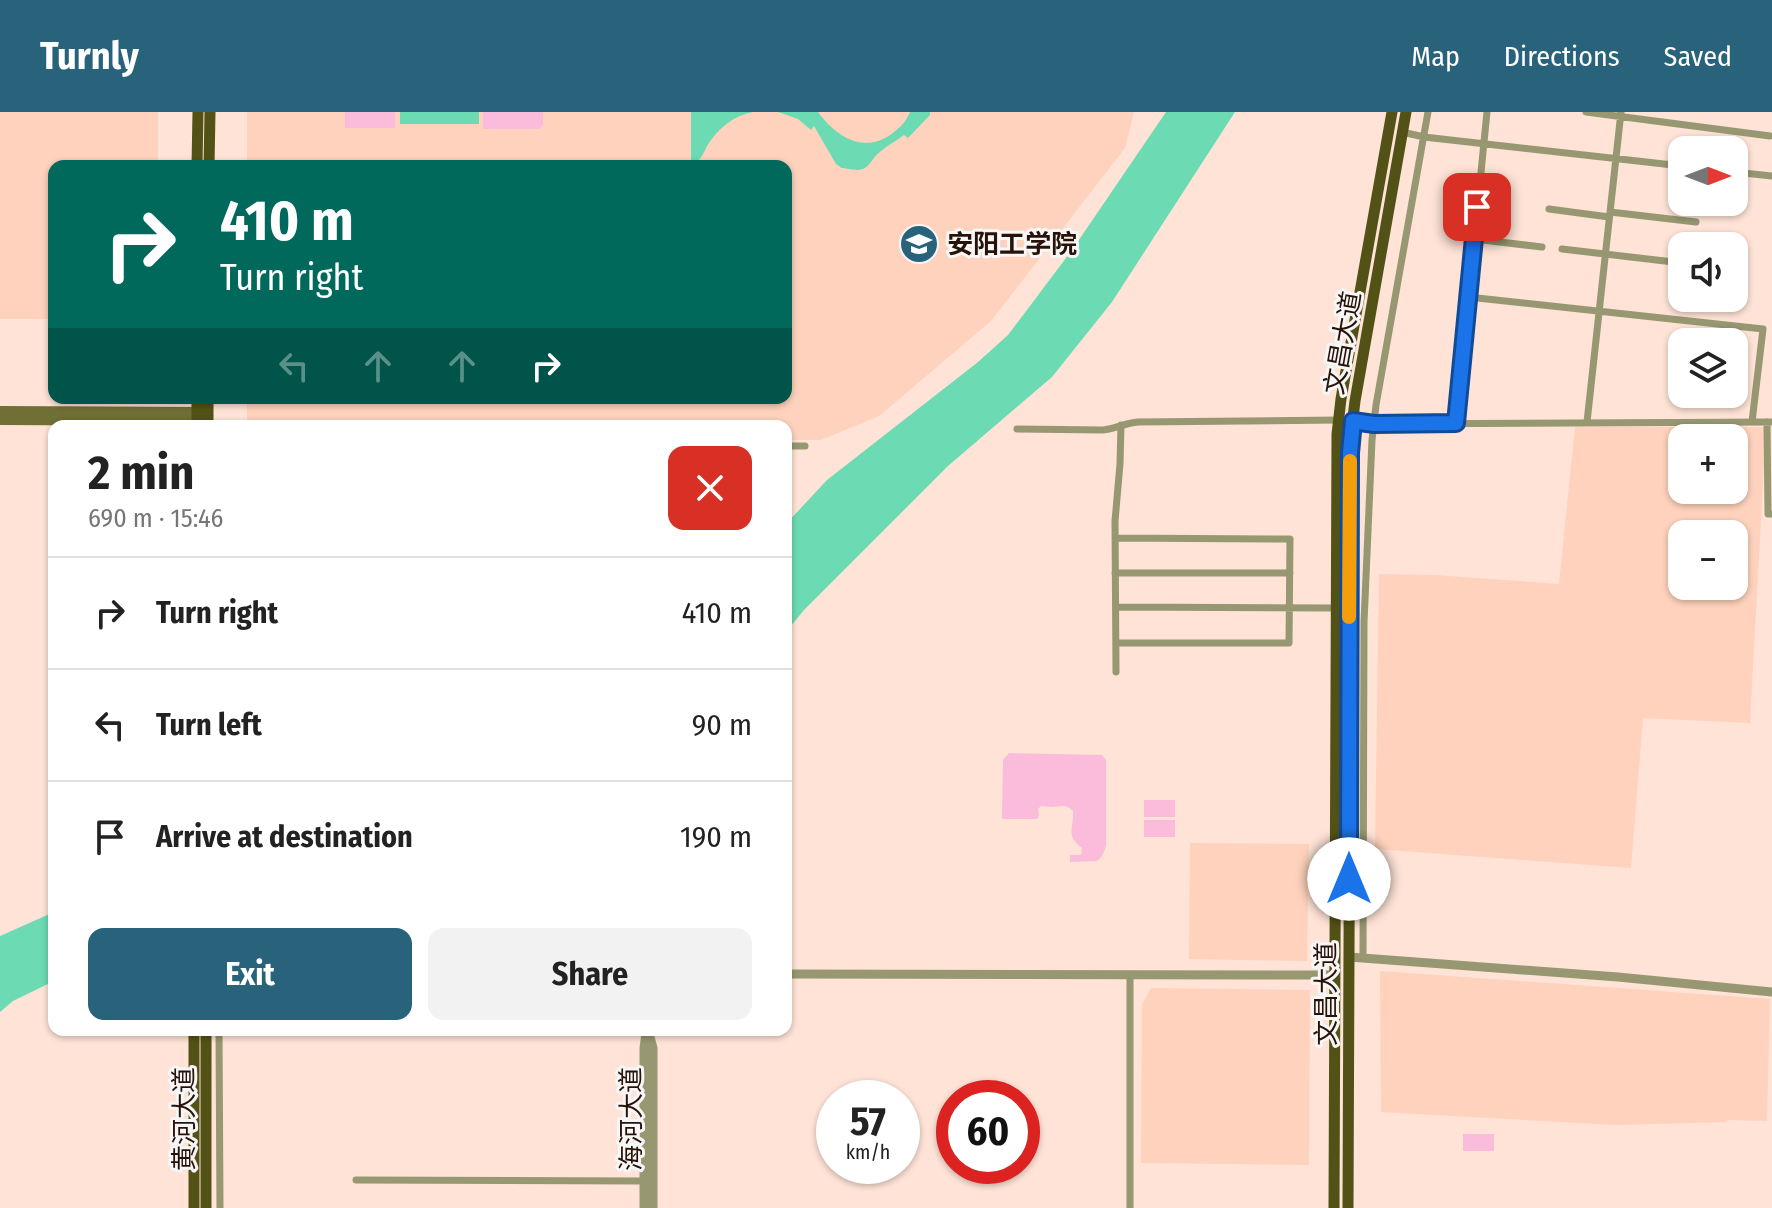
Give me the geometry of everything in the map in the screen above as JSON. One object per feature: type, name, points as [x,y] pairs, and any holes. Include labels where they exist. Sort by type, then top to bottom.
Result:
[{"type":"main road","points":[[197,160],[198,112]]},
{"type":"main road","points":[[209,160],[210,112]]},
{"type":"main road","name":"文昌大道","points":[[1334,1208],[1337,453],[1339,420],[1392,112]]},
{"type":"main road","name":"文昌大道","points":[[1348,1208],[1350,469],[1353,421],[1406,112]]},
{"type":"main road","points":[[0,411],[202,419]]},
{"type":"main road","points":[[0,420],[202,419]]},
{"type":"main road","name":"黄河大道","points":[[194,1036],[194,1208]]},
{"type":"main road","name":"黄河大道","points":[[206,1036],[206,1208]]},
{"type":"street","points":[[1363,958],[1364,622],[1372,440],[1428,112]]},
{"type":"street","points":[[1456,423],[1487,112]]},
{"type":"street","points":[[1586,112],[1621,114],[1770,136]]},
{"type":"street","points":[[1587,422],[1621,114]]},
{"type":"street","points":[[1402,132],[1668,165]]},
{"type":"street","points":[[1748,173],[1772,176]]},
{"type":"street","points":[[1549,209],[1696,222]]},
{"type":"street","points":[[1474,239],[1542,247]]},
{"type":"street","points":[[1562,249],[1668,261]]},
{"type":"street","points":[[1468,297],[1763,329],[1752,422]]},
{"type":"street","points":[[1017,429],[1103,430],[1138,422],[1339,420]]},
{"type":"street","points":[[1353,421],[1374,424],[1770,422],[1768,514],[1772,514]]},
{"type":"street","points":[[1116,672],[1115,538],[1121,425]]},
{"type":"street","points":[[792,446],[805,446]]},
{"type":"street","points":[[1115,538],[1290,539],[1289,643],[1116,643]]},
{"type":"street","points":[[1115,573],[1290,573]]},
{"type":"street","points":[[1116,607],[1336,608]]},
{"type":"street","points":[[1349,957],[1772,992]]},
{"type":"street","points":[[792,974],[1335,975]]},
{"type":"street","points":[[1130,975],[1130,1208]]},
{"type":"street","points":[[219,1036],[220,1208]]},
{"type":"street","name":"海河大道","points":[[644,1208],[646,1036]]},
{"type":"street","name":"海河大道","points":[[649,1036],[653,1048],[653,1208]]},
{"type":"street","points":[[356,1180],[644,1181]]},
{"type":"shaded area","points":[[0,112],[158,112],[158,160],[48,160],[48,319],[0,319]]},
{"type":"shaded area","name":"安阳工学院","points":[[247,112],[1134,112],[1125,148],[991,321],[879,416],[821,440],[792,440],[792,420],[247,420],[247,404],[792,404],[792,160],[247,160]]},
{"type":"shaded area","points":[[345,112],[395,112],[395,128],[345,128]]},
{"type":"shaded area","points":[[400,112],[479,112],[479,124],[400,124]]},
{"type":"shaded area","points":[[483,112],[543,112],[543,125],[539,129],[483,129]]},
{"type":"shaded area","points":[[691,112],[753,112],[732,120],[711,140],[699,160],[691,160]]},
{"type":"shaded area","points":[[778,112],[818,112],[843,136],[863,143],[883,139],[894,132],[910,112],[930,112],[930,115],[908,138],[904,135],[881,151],[865,168],[856,170],[836,164],[814,126],[811,130],[798,119]]},
{"type":"shaded area","points":[[1166,112],[1235,112],[1112,302],[1052,377],[948,466],[792,625],[792,518],[827,480],[1008,335],[1072,250]]},
{"type":"shaded area","points":[[1575,427],[1668,427],[1668,504],[1748,504],[1748,427],[1766,427],[1750,723],[1643,718],[1631,868],[1375,849],[1379,574],[1559,584]]},
{"type":"shaded area","points":[[1009,753],[1102,755],[1106,760],[1106,845],[1097,861],[1070,862],[1070,855],[1081,855],[1082,848],[1072,836],[1073,811],[1068,807],[1041,806],[1037,819],[1002,819],[1003,760]]},
{"type":"shaded area","points":[[1144,800],[1175,800],[1175,817],[1144,817]]},
{"type":"shaded area","points":[[1144,820],[1175,820],[1175,837],[1144,837]]},
{"type":"shaded area","points":[[1190,843],[1309,844],[1307,961],[1189,959]]},
{"type":"shaded area","points":[[48,915],[48,984],[13,1001],[0,1012],[0,936]]},
{"type":"shaded area","points":[[1380,971],[1770,999],[1767,1121],[1615,1125],[1381,1112]]},
{"type":"shaded area","points":[[1151,988],[1310,990],[1309,1165],[1141,1163],[1142,1005]]},
{"type":"shaded area","points":[[1463,1134],[1494,1134],[1494,1151],[1463,1151]]},
{"type":"slow traffic","points":[[1349,617],[1350,461]]},
{"type":"place","name":"安阳工学院","points":[[919,244]]},
{"type":"route","points":[[1349,879],[1350,453],[1353,421],[1374,424],[1456,423],[1477,207]]}]
